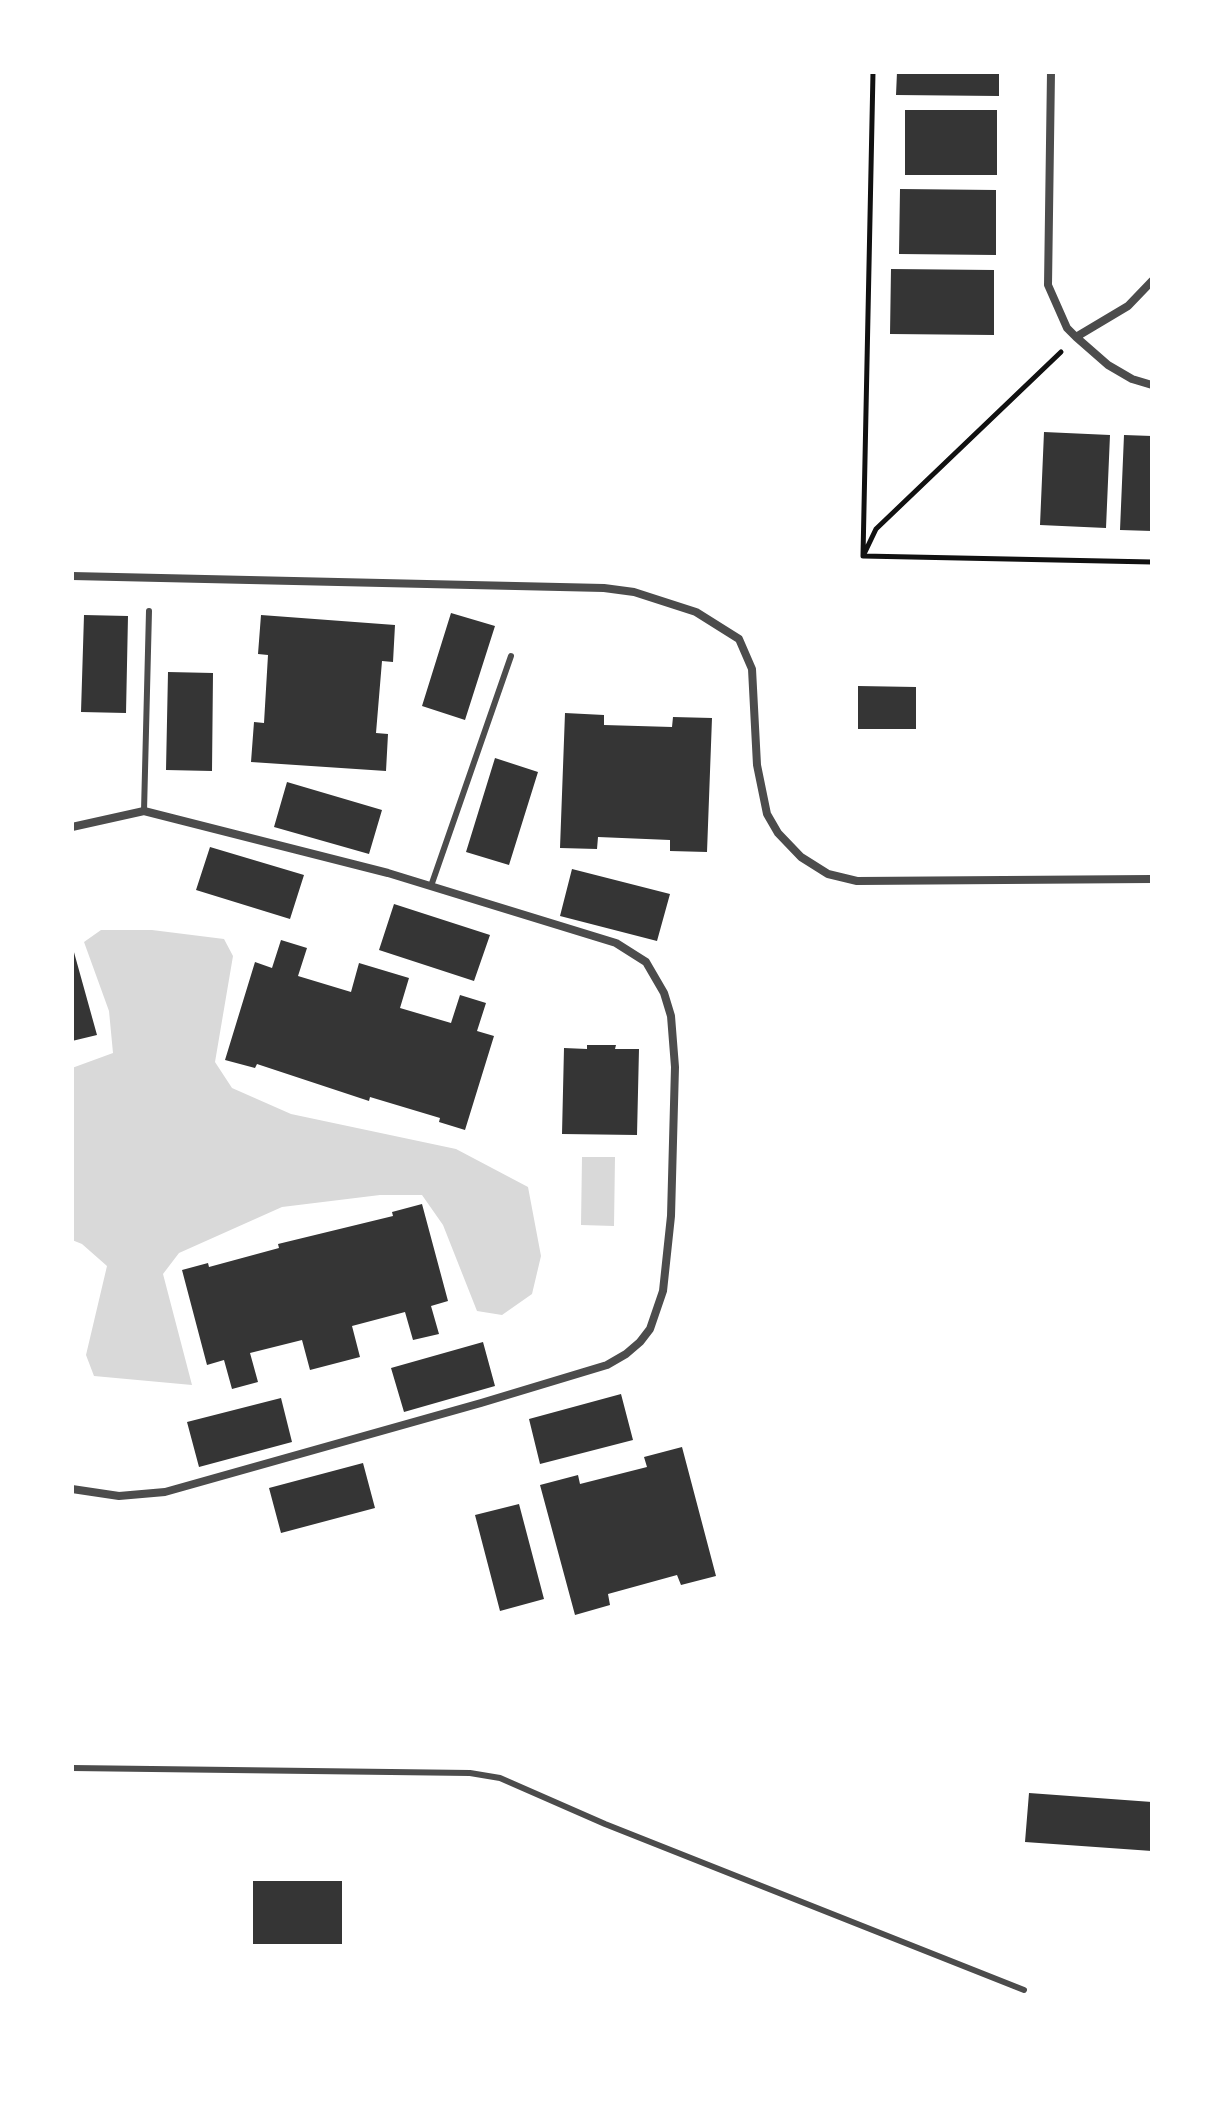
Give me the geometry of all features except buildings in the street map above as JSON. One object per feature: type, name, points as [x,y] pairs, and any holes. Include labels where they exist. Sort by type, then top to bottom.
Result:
[{"type":"street","points":[[1051,72],[1048,285],[1067,328],[1076,337],[1108,365],[1132,379],[1152,385]]},
{"type":"street","points":[[1076,337],[1128,306],[1152,281]]},
{"type":"street","points":[[72,576],[604,588],[634,592],[696,612],[739,639],[752,669],[757,765],[767,814],[778,833],[801,857],[828,874],[857,881],[1152,879]]},
{"type":"street","points":[[72,827],[144,811],[431,886],[616,943],[646,962],[658,981],[671,1016],[675,1067],[663,1291],[650,1329],[626,1354],[607,1365],[165,1492],[119,1496],[72,1489]]},
{"type":"lane","points":[[144,811],[149,611]]},
{"type":"lane","points":[[431,886],[511,656]]},
{"type":"lane","points":[[72,1768],[470,1773],[500,1778],[605,1824],[1024,1990]]},
{"type":"path","points":[[863,556],[873,72]]},
{"type":"path","points":[[863,556],[876,529],[1076,337]]},
{"type":"path","points":[[863,556],[1152,562]]},
{"type":"shaded area","points":[[101,930],[152,930],[224,939],[233,956],[215,1062],[232,1088],[291,1114],[456,1149],[528,1187],[541,1256],[532,1294],[502,1315],[477,1311],[443,1225],[422,1195],[380,1195],[282,1207],[179,1253],[163,1274],[192,1385],[94,1376],[86,1355],[107,1266],[82,1244],[72,1240],[72,1068],[113,1053],[109,1011],[84,942]]},
{"type":"shaded area","points":[[582,1157],[615,1157],[614,1226],[581,1225]]}]
